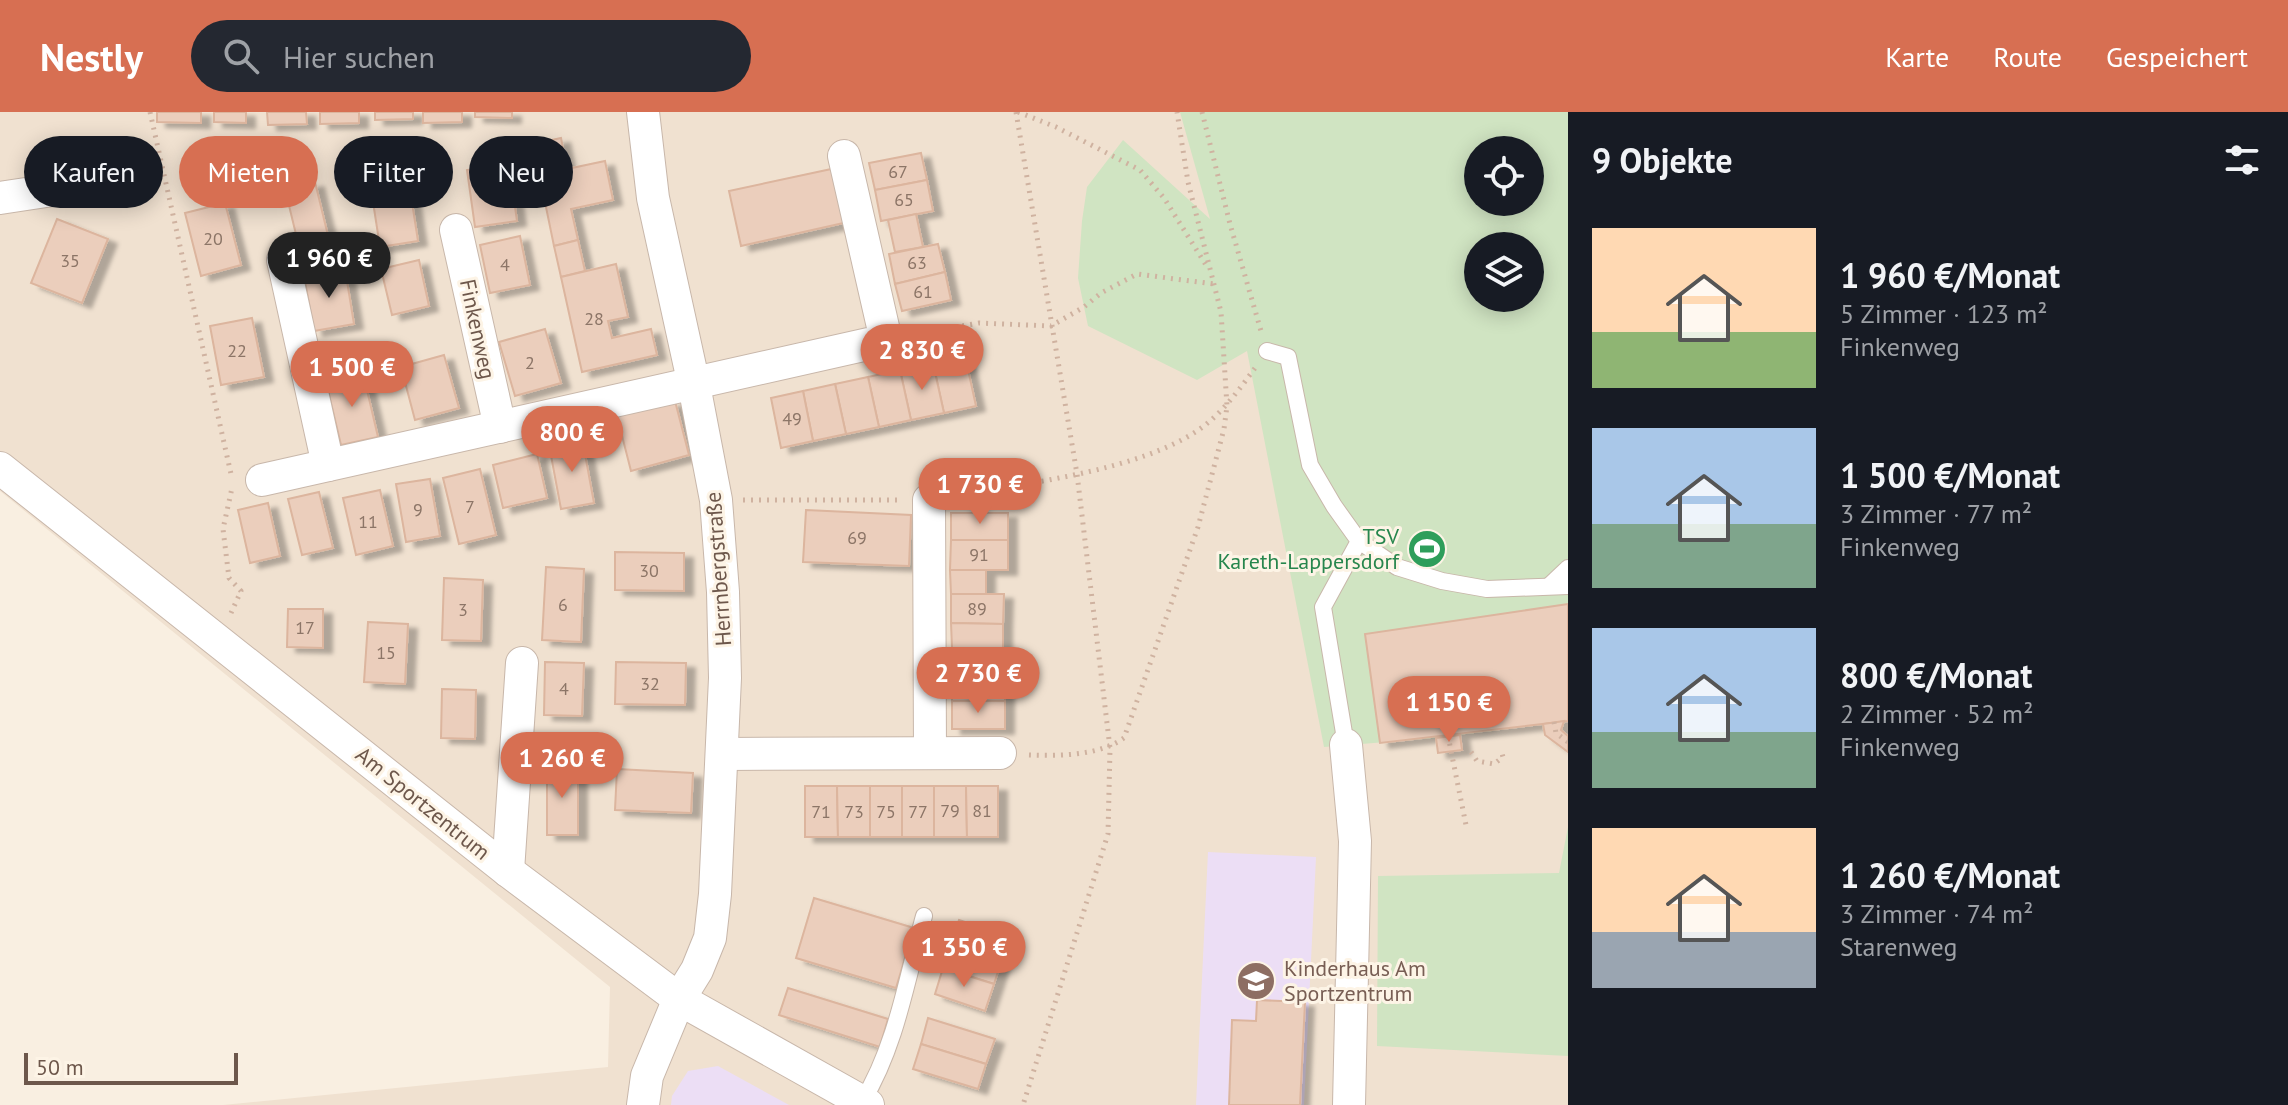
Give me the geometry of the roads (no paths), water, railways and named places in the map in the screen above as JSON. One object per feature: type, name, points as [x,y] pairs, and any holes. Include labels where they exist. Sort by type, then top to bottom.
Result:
[{"type":"street","name":"Herrnbergstraße","points":[[643,112],[653,198],[716,500],[725,678],[715,894],[710,938],[697,970],[679,999],[647,1076],[643,1105]]},
{"type":"street","points":[[262,480],[886,340],[844,156]]},
{"type":"street","points":[[0,198],[24,194]]},
{"type":"street","name":"Finkenweg","points":[[456,230],[500,427]]},
{"type":"street","points":[[283,260],[328,465]]},
{"type":"street","name":"Am Sportzentrum","points":[[0,468],[508,871],[679,999],[865,1104]]},
{"type":"street","points":[[929,500],[930,753]]},
{"type":"street","points":[[508,871],[522,663]]},
{"type":"street","points":[[1346,745],[1355,841],[1349,1105]]},
{"type":"street","points":[[723,754],[1000,753]]},
{"type":"lane","points":[[1267,351],[1288,357],[1310,465],[1359,541],[1397,567],[1442,581],[1487,589],[1568,586]]},
{"type":"lane","points":[[1346,745],[1323,607],[1359,541]]},
{"type":"lane","points":[[1549,586],[1568,568]]},
{"type":"lane","points":[[865,1104],[892,1032],[924,916]]},
{"type":"place","name":"TSV Kareth-Lappersdorf","points":[[1427,549]]},
{"type":"place","name":"Kinderhaus Am Sportzentrum","points":[[1256,981]]}]
